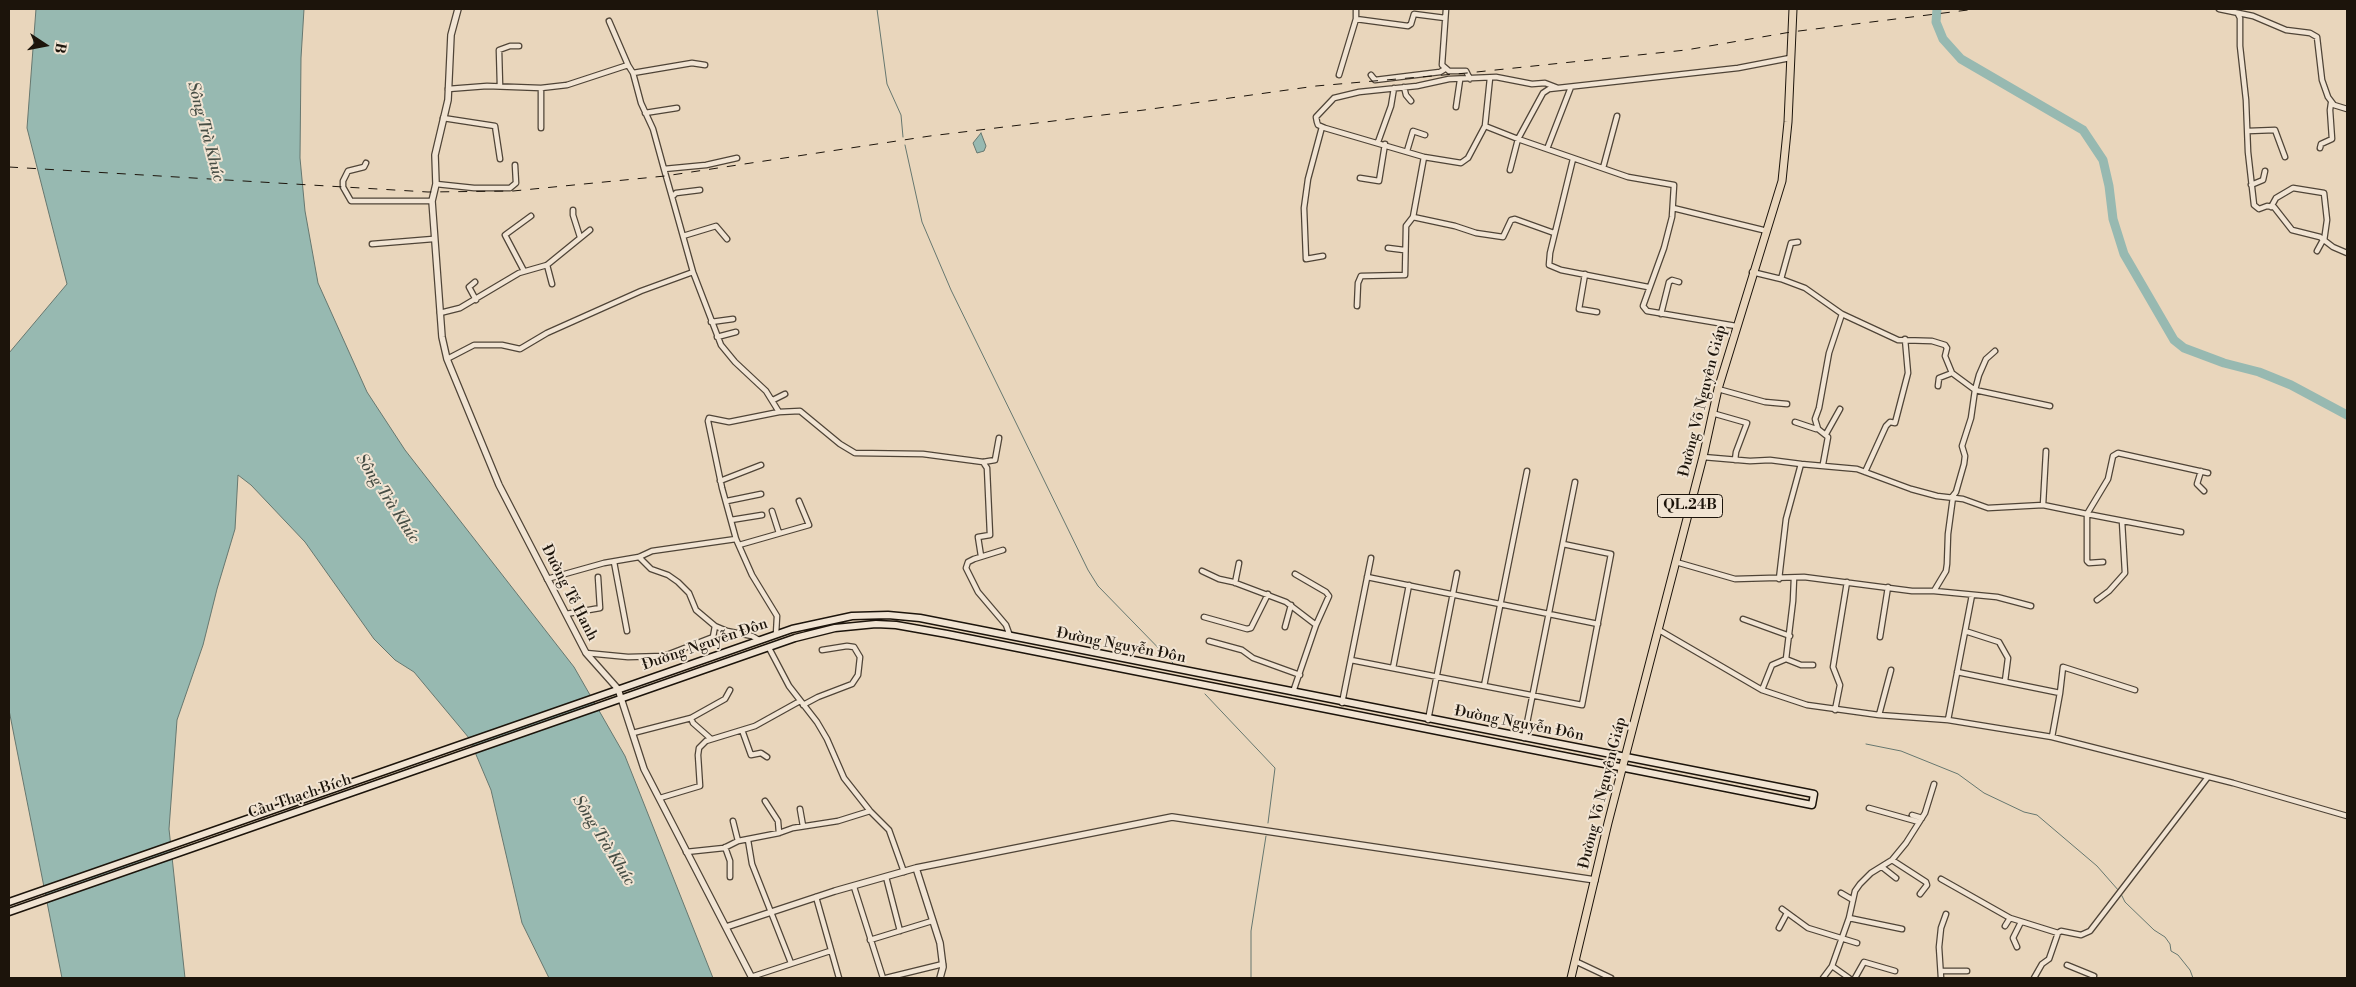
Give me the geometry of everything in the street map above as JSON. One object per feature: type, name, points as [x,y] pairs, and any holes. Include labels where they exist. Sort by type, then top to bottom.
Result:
[{"type":"main road","name":"Đường Võ Nguyên Giáp","points":[[1571,978],[1703,457],[1718,389],[1752,272],[1782,181],[1788,122],[1793,9]]},
{"type":"main road","name":"Đường Nguyễn Đôn","points":[[597,696],[819,621],[874,614],[920,618],[1428,720],[1814,794],[1812,804],[1137,671],[887,624],[835,628],[766,649],[600,705]]},
{"type":"main road","name":"Cầu Thạch Bích","points":[[9,902],[597,696]]},
{"type":"main road","name":"Cầu Thạch Bích","points":[[9,912],[600,705]]},
{"type":"street","points":[[458,9],[451,35],[448,89],[435,155],[436,184],[474,188],[510,188],[516,183],[515,164]]},
{"type":"street","points":[[1339,75],[1356,19],[1356,9]]},
{"type":"street","points":[[1445,69],[1441,57],[1446,9]]},
{"type":"street","points":[[2220,9],[2253,16],[2286,30],[2317,37],[2322,80],[2332,103],[2330,110],[2332,139],[2321,144],[2320,148]]},
{"type":"street","points":[[1356,19],[1408,26],[1411,24],[1414,14],[1445,18]]},
{"type":"street","points":[[2238,14],[2240,18],[2240,46],[2254,205],[2259,209],[2271,207],[2282,216],[2292,230],[2323,240],[2347,253]]},
{"type":"street","points":[[608,21],[633,73],[645,113],[653,129],[693,272],[717,337],[735,362],[766,391],[779,412]]},
{"type":"street","points":[[500,86],[499,50],[510,46],[519,46]]},
{"type":"street","points":[[1510,170],[1518,139],[1543,93],[1549,89],[1738,68],[1790,58]]},
{"type":"street","points":[[633,73],[692,63],[705,65]]},
{"type":"street","points":[[448,89],[500,86],[541,88],[567,86],[628,65]]},
{"type":"street","points":[[1371,76],[1375,80],[1440,72],[1445,69],[1466,71],[1470,79]]},
{"type":"street","points":[[1490,78],[1485,126],[1465,161],[1461,163],[1424,156],[1322,127],[1317,122],[1316,117],[1334,98],[1359,92],[1449,79],[1504,77],[1532,84],[1545,83],[1558,88]]},
{"type":"street","points":[[1456,106],[1460,80]]},
{"type":"street","points":[[1404,87],[1406,95],[1411,101]]},
{"type":"street","points":[[1547,149],[1571,87]]},
{"type":"street","points":[[541,88],[541,128]]},
{"type":"street","points":[[1378,142],[1391,106],[1394,88]]},
{"type":"street","points":[[2332,103],[2347,109]]},
{"type":"street","points":[[645,113],[677,108]]},
{"type":"street","points":[[1603,168],[1617,116]]},
{"type":"street","points":[[443,118],[495,126],[500,160]]},
{"type":"street","points":[[1485,126],[1628,177],[1674,185],[1673,208],[1664,248],[1648,287],[1643,306],[1647,311],[1736,326]]},
{"type":"street","points":[[1322,127],[1308,179],[1304,208],[1306,259],[1323,256]]},
{"type":"street","points":[[2248,131],[2272,129],[2277,131],[2285,157]]},
{"type":"street","points":[[1407,151],[1413,131],[1424,135]]},
{"type":"street","points":[[1360,178],[1379,182],[1384,144]]},
{"type":"street","points":[[1357,306],[1358,283],[1361,276],[1405,276],[1404,250],[1406,226],[1413,217],[1424,156]]},
{"type":"street","points":[[664,167],[667,170],[706,165],[736,158]]},
{"type":"street","points":[[1574,158],[1554,234],[1549,265],[1551,268],[1648,287]]},
{"type":"street","points":[[366,163],[364,167],[348,171],[342,181],[350,202],[432,198]]},
{"type":"street","points":[[2251,185],[2263,180],[2265,171]]},
{"type":"street","name":"Đường Tế Hanh","points":[[436,184],[432,198],[433,239],[442,338],[447,359],[500,486],[586,653],[618,689],[638,753],[686,852],[751,978]]},
{"type":"street","points":[[2271,207],[2276,198],[2293,188],[2324,193],[2327,220],[2323,240],[2317,251]]},
{"type":"street","points":[[672,197],[676,193],[700,190]]},
{"type":"street","points":[[1673,208],[1767,231]]},
{"type":"street","points":[[573,210],[580,237]]},
{"type":"street","points":[[524,271],[505,235],[531,216]]},
{"type":"street","points":[[1413,217],[1455,226],[1476,233],[1503,237],[1511,220],[1514,219],[1554,234]]},
{"type":"street","points":[[683,236],[715,226],[727,239]]},
{"type":"street","points":[[440,313],[460,308],[476,300],[524,271],[547,265],[590,230]]},
{"type":"street","points":[[372,244],[433,239]]},
{"type":"street","points":[[1781,278],[1791,243],[1793,241],[1798,242]]},
{"type":"street","points":[[1388,248],[1404,250]]},
{"type":"street","points":[[547,265],[552,284]]},
{"type":"street","points":[[447,359],[474,345],[502,345],[520,349],[547,333],[641,290],[693,272]]},
{"type":"street","points":[[1752,272],[1781,278],[1805,288],[1842,314],[1898,340],[1932,341],[1944,345],[1947,348],[1946,356],[1952,373],[1975,390],[2050,406]]},
{"type":"street","points":[[1585,274],[1579,309],[1597,312]]},
{"type":"street","points":[[1661,314],[1669,282],[1672,280],[1680,282]]},
{"type":"street","points":[[475,282],[469,287],[476,300]]},
{"type":"street","points":[[1818,429],[1815,419],[1820,408],[1829,353],[1842,314]]},
{"type":"street","points":[[711,322],[734,319]]},
{"type":"street","points":[[717,337],[736,332]]},
{"type":"street","points":[[1865,472],[1886,426],[1890,422],[1895,423],[1908,373],[1906,339]]},
{"type":"street","points":[[1934,591],[1948,564],[1948,534],[1952,497],[1956,492],[1964,464],[1965,456],[1962,446],[1971,418],[1978,375],[1986,359],[1995,351]]},
{"type":"street","points":[[1938,386],[1939,378],[1952,373]]},
{"type":"street","points":[[1718,389],[1765,402],[1787,404]]},
{"type":"street","points":[[773,400],[784,394]]},
{"type":"street","points":[[1823,464],[1828,442],[1826,434],[1840,409]]},
{"type":"street","points":[[776,634],[777,616],[752,576],[736,539],[720,481],[708,421],[709,418],[729,422],[779,412],[803,411],[840,444],[855,453],[923,454],[983,462],[995,460],[999,438]]},
{"type":"street","points":[[1712,413],[1747,423],[1735,460]]},
{"type":"street","points":[[1795,422],[1818,429],[1826,434]]},
{"type":"street","points":[[2043,505],[2046,451]]},
{"type":"street","points":[[2102,562],[2089,563],[2087,561],[2087,514],[2108,480],[2113,456],[2118,453],[2208,473]]},
{"type":"street","points":[[1703,457],[1735,460],[1770,460],[1857,468],[1911,489],[1952,497],[1988,508],[2043,505],[2180,532]]},
{"type":"street","points":[[982,556],[978,537],[990,535],[987,468],[983,462]]},
{"type":"street","points":[[1779,579],[1786,519],[1801,464]]},
{"type":"street","points":[[720,481],[761,465]]},
{"type":"street","points":[[1484,686],[1527,471]]},
{"type":"street","points":[[2201,471],[2197,484],[2204,491]]},
{"type":"street","points":[[1521,748],[1575,482]]},
{"type":"street","points":[[727,501],[761,494]]},
{"type":"street","points":[[739,545],[809,525],[799,501]]},
{"type":"street","points":[[772,511],[779,533]]},
{"type":"street","points":[[731,520],[762,515]]},
{"type":"street","points":[[2097,600],[2110,591],[2125,573],[2122,521]]},
{"type":"street","points":[[547,579],[639,557],[652,551],[736,539]]},
{"type":"street","points":[[1350,660],[1582,705],[1611,554],[1563,544]]},
{"type":"street","points":[[1003,550],[968,562],[966,570],[978,592],[1006,625],[1010,636]]},
{"type":"street","points":[[639,557],[652,569],[668,575],[678,582],[689,593],[696,610],[715,626],[727,631],[752,636],[759,640],[789,686],[817,722],[827,739],[844,778],[870,811],[889,830],[904,872]]},
{"type":"street","points":[[1340,712],[1371,558]]},
{"type":"street","points":[[614,562],[627,630]]},
{"type":"street","points":[[1676,562],[1735,579],[1762,577],[1847,582],[1997,597],[2031,606]]},
{"type":"street","points":[[1235,583],[1239,563]]},
{"type":"street","points":[[1202,571],[1219,580],[1235,583],[1268,594],[1291,605],[1316,625]]},
{"type":"street","points":[[1291,702],[1328,594],[1295,574]]},
{"type":"street","points":[[1426,729],[1457,574]]},
{"type":"street","points":[[566,614],[600,608],[598,577]]},
{"type":"street","points":[[1367,577],[1598,624]]},
{"type":"street","points":[[1786,660],[1790,636],[1794,578]]},
{"type":"street","points":[[1835,710],[1840,685],[1833,667],[1847,582]]},
{"type":"street","points":[[1392,668],[1409,585]]},
{"type":"street","points":[[1880,637],[1888,587]]},
{"type":"street","points":[[1204,617],[1247,629],[1251,628],[1268,594]]},
{"type":"street","points":[[1948,720],[1972,595]]},
{"type":"street","points":[[1285,627],[1291,605]]},
{"type":"street","points":[[1743,619],[1790,636]]},
{"type":"street","points":[[586,653],[628,657],[664,656],[712,637],[715,626]]},
{"type":"street","points":[[1659,630],[1762,690],[1807,705],[1879,715],[1948,720],[2052,738],[2208,777],[2347,816]]},
{"type":"street","points":[[1965,631],[1999,642],[2008,658],[2005,681]]},
{"type":"street","points":[[1208,641],[1242,650],[1253,658],[1300,675]]},
{"type":"street","points":[[660,798],[700,786],[699,748],[710,738],[756,726],[802,703],[852,684],[858,675],[860,657],[854,648],[847,646],[822,650]]},
{"type":"street","points":[[1762,690],[1772,665],[1786,660],[1801,665],[1813,665]]},
{"type":"street","points":[[1137,671],[1139,662]]},
{"type":"street","points":[[2052,738],[2063,667],[2135,690]]},
{"type":"street","points":[[1879,715],[1891,670]]},
{"type":"street","points":[[1957,672],[2060,693]]},
{"type":"street","points":[[633,732],[691,718],[725,699],[730,690]]},
{"type":"street","points":[[691,718],[692,723],[710,738]]},
{"type":"street","points":[[742,730],[751,755],[761,753],[767,757]]},
{"type":"street","points":[[2034,978],[2042,964],[2049,959],[2058,933],[2061,930],[2081,935],[2090,931],[2208,777]]},
{"type":"street","points":[[1823,978],[1832,966],[1840,939],[1850,918],[1853,900],[1860,884],[1892,860],[1925,813],[1934,784]]},
{"type":"street","points":[[765,801],[778,821],[779,833]]},
{"type":"street","points":[[1869,808],[1920,820]]},
{"type":"street","points":[[800,809],[803,826]]},
{"type":"street","points":[[686,852],[725,847],[738,841],[803,826],[831,822],[870,811]]},
{"type":"street","points":[[1919,811],[1925,813]]},
{"type":"street","points":[[1912,815],[1920,820]]},
{"type":"street","points":[[726,928],[770,912],[916,868],[1172,817],[1595,880]]},
{"type":"street","points":[[733,821],[738,841]]},
{"type":"street","points":[[748,840],[752,864],[791,963]]},
{"type":"street","points":[[725,847],[730,862],[730,877]]},
{"type":"street","points":[[1892,860],[1926,882],[1927,885],[1920,894]]},
{"type":"street","points":[[1882,866],[1896,878]]},
{"type":"street","points":[[916,868],[940,943],[942,964],[940,978]]},
{"type":"street","points":[[886,878],[900,931]]},
{"type":"street","points":[[1942,879],[2010,918],[2058,933]]},
{"type":"street","points":[[854,887],[870,940],[885,978],[942,964]]},
{"type":"street","points":[[1841,893],[1853,900]]},
{"type":"street","points":[[816,898],[839,978]]},
{"type":"street","points":[[1782,909],[1808,928],[1857,943]]},
{"type":"street","points":[[1779,928],[1787,914]]},
{"type":"street","points":[[1941,978],[1941,928],[1946,914]]},
{"type":"street","points":[[1850,918],[1902,929]]},
{"type":"street","points":[[2005,926],[2010,918]]},
{"type":"street","points":[[870,940],[932,921]]},
{"type":"street","points":[[2018,947],[2013,938],[2021,922]]},
{"type":"street","points":[[751,978],[791,963],[830,952]]},
{"type":"street","points":[[1576,961],[1611,978]]},
{"type":"street","points":[[1855,978],[1864,962],[1895,971]]},
{"type":"street","points":[[1832,966],[1849,978]]},
{"type":"street","points":[[2067,966],[2094,976]]},
{"type":"street","points":[[1941,971],[1967,971]]},
{"type":"water","name":"Sông Trà Khúc","points":[[36,9],[304,9],[301,58],[300,158],[305,211],[318,283],[367,392],[405,450],[574,667],[625,756],[713,978],[549,978],[522,923],[491,790],[469,738],[414,672],[395,660],[374,639],[305,542],[251,485],[238,475],[235,529],[203,645],[177,720],[169,829],[185,978],[62,978],[9,710],[9,353],[67,284],[27,128]]},
{"type":"water","points":[[981,133],[986,146],[984,151],[977,153],[973,143]]},
{"type":"waterway","points":[[877,9],[887,84],[901,115],[903,137]]},
{"type":"waterway","points":[[1937,9],[1936,22],[1943,39],[1961,59],[2083,130],[2103,160],[2109,186],[2113,219],[2124,254],[2174,340],[2184,348],[2224,363],[2259,372],[2291,385],[2347,415]]},
{"type":"waterway","points":[[905,145],[922,222],[951,290],[1088,570],[1098,586],[1173,663]]},
{"type":"waterway","points":[[1205,694],[1275,768],[1268,823]]},
{"type":"waterway","points":[[1866,744],[1901,751],[1958,774],[1984,793],[2024,812],[2037,815],[2097,866],[2119,891]]},
{"type":"waterway","points":[[1251,978],[1251,931],[1266,836]]},
{"type":"waterway","points":[[2121,894],[2125,902],[2154,930],[2165,937],[2170,944],[2171,951],[2178,955],[2190,970],[2193,978]]},
{"type":"railway","points":[[9,167],[428,192],[513,191],[665,176],[930,136],[1144,110],[1316,86],[1467,73],[1686,50],[1791,32],[1976,9]]}]
